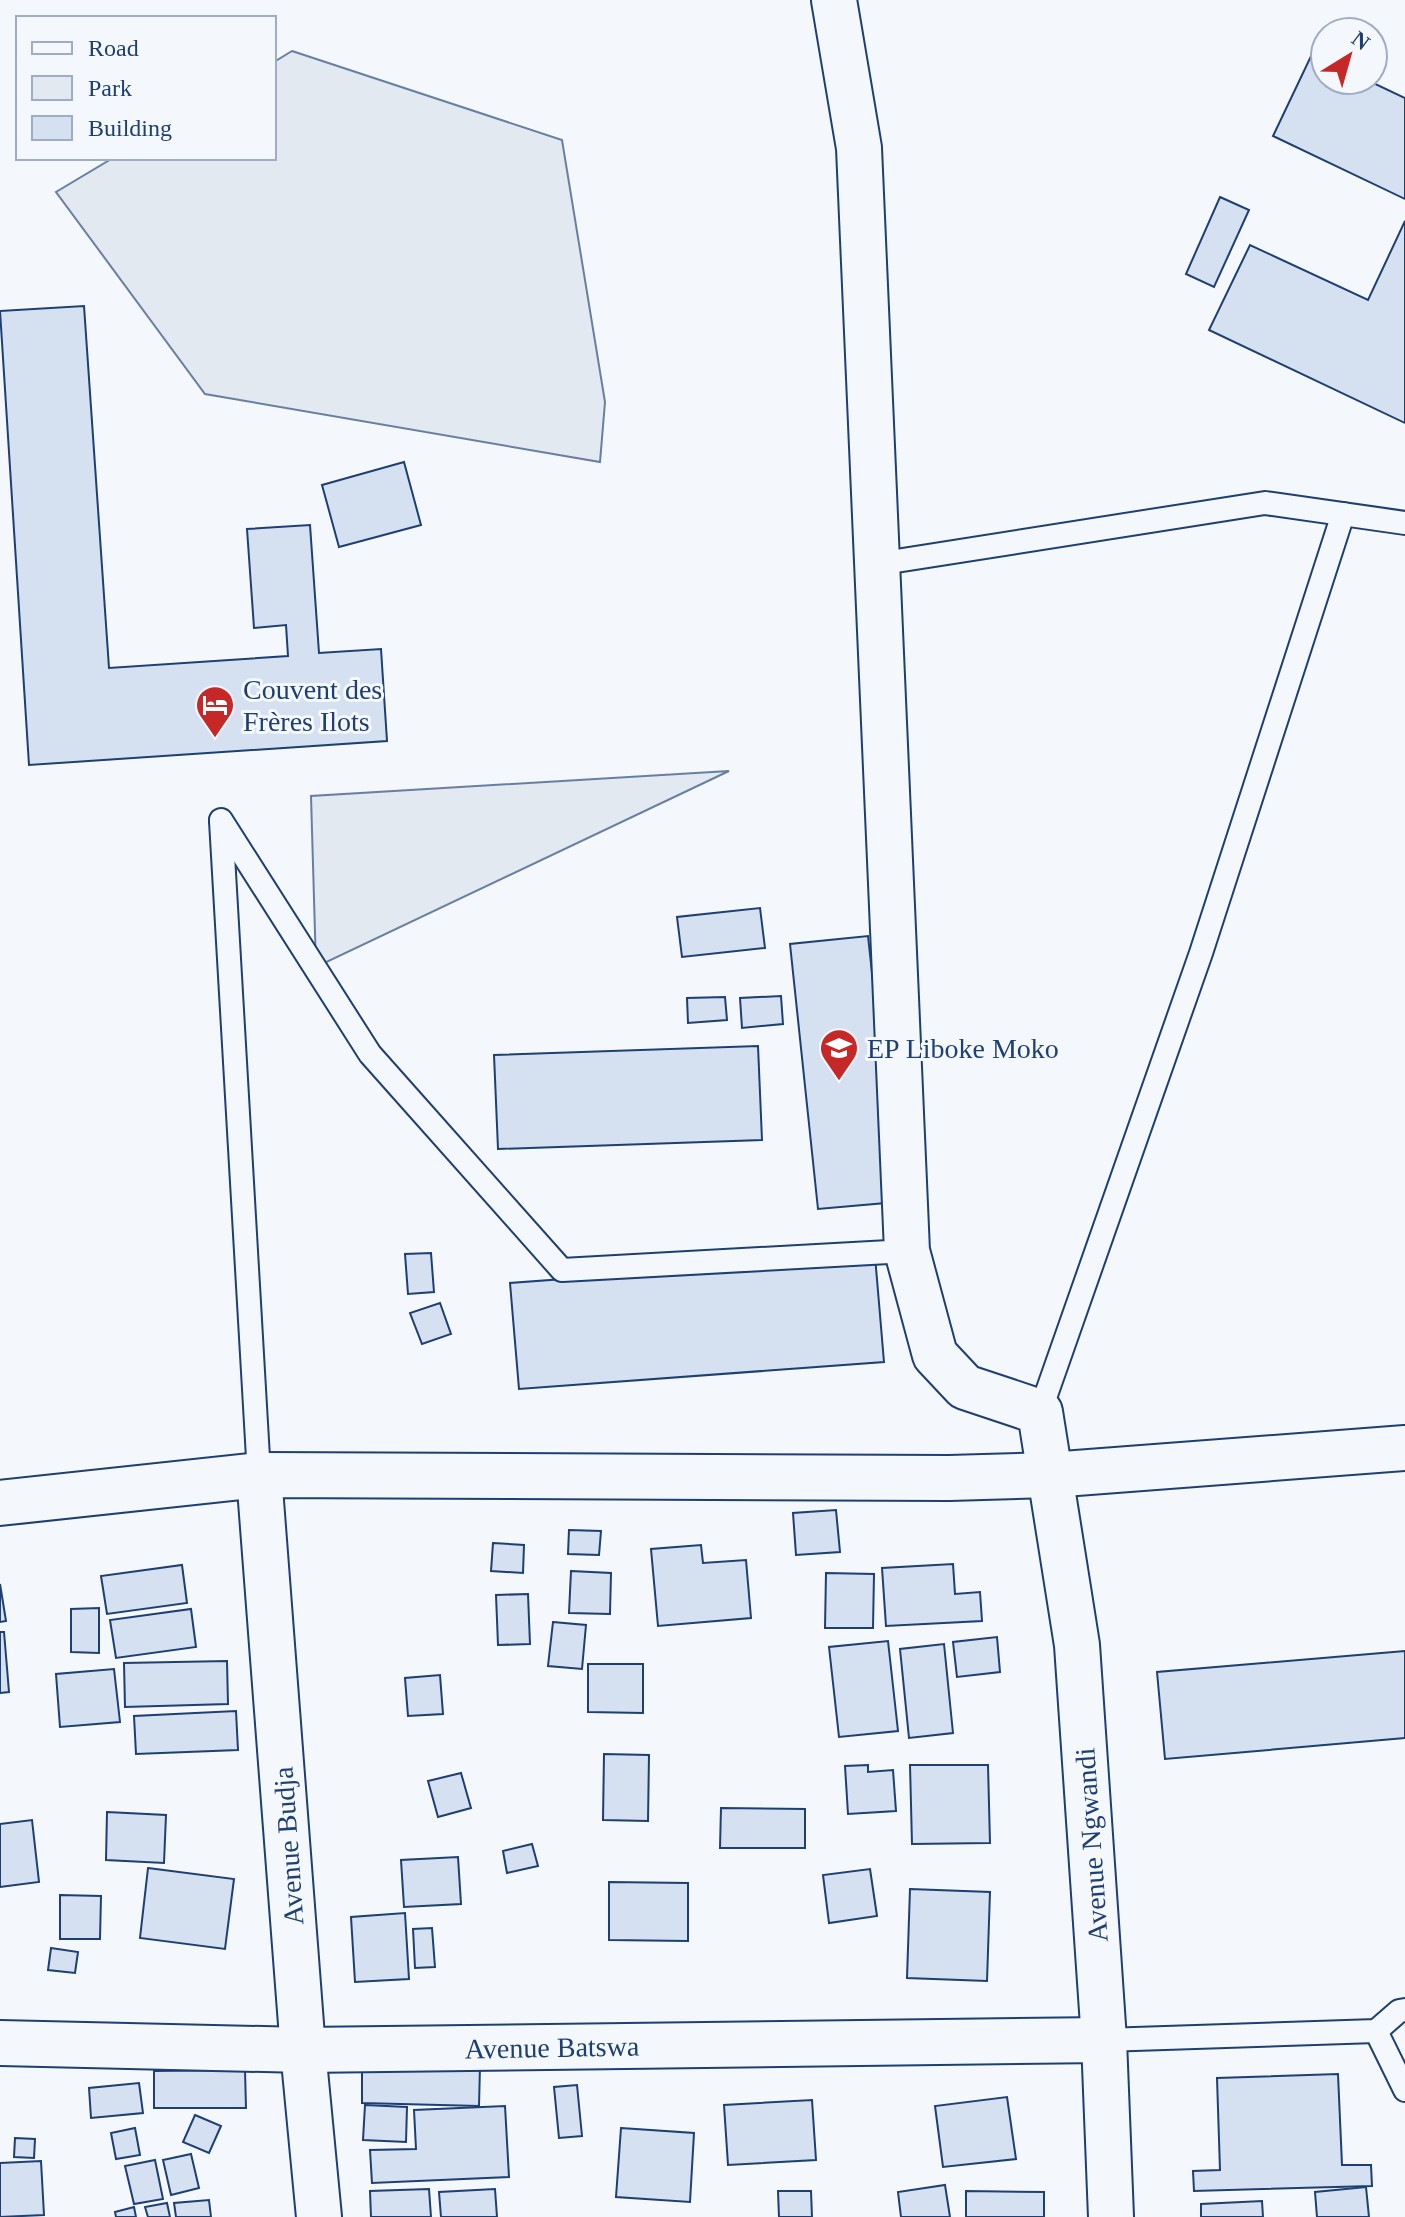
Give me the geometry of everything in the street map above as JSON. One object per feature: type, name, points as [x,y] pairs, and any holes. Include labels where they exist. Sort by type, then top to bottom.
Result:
[{"type":"street","points":[[834,0],[859,148],[907,1251],[935,1355],[965,1387],[1040,1412]]},
{"type":"street","name":"Avenue Ngwandi","points":[[1040,1412],[1077,1645],[1104,2040],[1111,2217]]},
{"type":"street","points":[[0,1503],[259,1475],[949,1478],[1050,1475],[1405,1448]]},
{"type":"street","name":"Avenue Budja","points":[[259,1475],[303,2050],[319,2217]]},
{"type":"street","name":"Avenue Batswa","points":[[0,2043],[303,2050],[1104,2040]]},
{"type":"lane","points":[[877,564],[1265,503],[1405,523]]},
{"type":"lane","points":[[1040,1412],[1201,953],[1343,514]]},
{"type":"lane","points":[[259,1475],[221,820],[370,1054],[562,1270],[907,1251]]},
{"type":"lane","points":[[1104,2040],[1376,2031],[1399,2011],[1405,2010]]},
{"type":"lane","points":[[1376,2031],[1405,2090]]},
{"type":"green space","points":[[292,51],[562,140],[605,402],[600,462],[205,394],[56,192],[110,160],[276,160],[276,61]]},
{"type":"green space","points":[[729,771],[316,967],[311,796]]},
{"type":"building","points":[[1309,60],[1309,96],[1389,96],[1389,90],[1405,98],[1405,199],[1273,136]]},
{"type":"building","points":[[1220,197],[1249,210],[1214,287],[1186,274]]},
{"type":"building","points":[[1405,221],[1405,423],[1209,330],[1250,245],[1368,300]]},
{"type":"building","points":[[84,306],[109,668],[288,656],[286,625],[254,628],[247,529],[310,525],[319,653],[381,649],[387,741],[29,765],[0,311]]},
{"type":"building","points":[[404,462],[421,525],[339,547],[322,485]]},
{"type":"building","points":[[760,908],[765,948],[682,957],[677,917]]},
{"type":"building","points":[[868,936],[897,1202],[818,1209],[790,944]]},
{"type":"building","points":[[781,996],[783,1024],[742,1028],[740,998]]},
{"type":"building","points":[[725,997],[727,1020],[688,1023],[687,998]]},
{"type":"building","points":[[758,1046],[762,1140],[498,1149],[494,1055]]},
{"type":"building","points":[[431,1253],[434,1292],[408,1294],[405,1254]]},
{"type":"building","points":[[875,1256],[884,1362],[519,1389],[510,1283]]},
{"type":"building","points":[[440,1303],[451,1334],[422,1344],[410,1313]]},
{"type":"building","points":[[836,1510],[840,1552],[796,1555],[793,1513]]},
{"type":"building","points":[[569,1530],[601,1531],[599,1555],[568,1554]]},
{"type":"building","points":[[493,1543],[524,1545],[523,1573],[491,1571]]},
{"type":"building","points":[[701,1545],[703,1563],[746,1560],[751,1618],[658,1626],[651,1549]]},
{"type":"building","points":[[953,1564],[955,1594],[980,1592],[982,1621],[886,1626],[882,1568]]},
{"type":"building","points":[[182,1565],[187,1603],[107,1614],[101,1576]]},
{"type":"building","points":[[571,1571],[611,1573],[610,1614],[569,1613]]},
{"type":"building","points":[[826,1573],[874,1574],[873,1628],[825,1628]]},
{"type":"building","points":[[0,1584],[6,1621],[0,1622]]},
{"type":"building","points":[[528,1594],[530,1644],[498,1645],[496,1595]]},
{"type":"building","points":[[99,1608],[99,1653],[71,1652],[71,1609]]},
{"type":"building","points":[[191,1609],[196,1647],[116,1658],[110,1620]]},
{"type":"building","points":[[553,1622],[586,1625],[582,1669],[548,1666]]},
{"type":"building","points":[[0,1632],[4,1632],[9,1692],[0,1693]]},
{"type":"building","points":[[997,1637],[1000,1672],[957,1677],[953,1642]]},
{"type":"building","points":[[888,1641],[898,1731],[839,1737],[829,1647]]},
{"type":"building","points":[[944,1644],[953,1733],[909,1738],[900,1649]]},
{"type":"building","points":[[1405,1651],[1405,1738],[1165,1759],[1157,1672]]},
{"type":"building","points":[[227,1661],[228,1704],[125,1707],[124,1663]]},
{"type":"building","points":[[588,1664],[643,1664],[643,1713],[588,1712]]},
{"type":"building","points":[[114,1669],[120,1722],[60,1727],[56,1674]]},
{"type":"building","points":[[440,1675],[443,1714],[408,1716],[405,1678]]},
{"type":"building","points":[[236,1711],[238,1750],[136,1754],[134,1716]]},
{"type":"building","points":[[604,1754],[649,1755],[648,1821],[603,1820]]},
{"type":"building","points":[[868,1765],[868,1772],[893,1770],[896,1811],[848,1814],[845,1766]]},
{"type":"building","points":[[910,1765],[988,1765],[990,1843],[912,1844]]},
{"type":"building","points":[[461,1773],[471,1808],[438,1817],[428,1781]]},
{"type":"building","points":[[721,1808],[805,1809],[805,1848],[720,1848]]},
{"type":"building","points":[[107,1812],[166,1815],[164,1863],[106,1860]]},
{"type":"building","points":[[32,1820],[39,1882],[0,1887],[0,1824]]},
{"type":"building","points":[[532,1844],[538,1866],[507,1873],[503,1851]]},
{"type":"building","points":[[458,1857],[461,1904],[404,1907],[401,1860]]},
{"type":"building","points":[[148,1868],[234,1879],[225,1949],[140,1938]]},
{"type":"building","points":[[870,1869],[877,1916],[829,1923],[823,1875]]},
{"type":"building","points":[[609,1882],[688,1883],[688,1941],[609,1940]]},
{"type":"building","points":[[910,1889],[990,1892],[987,1981],[907,1978]]},
{"type":"building","points":[[60,1895],[101,1896],[100,1939],[60,1939]]},
{"type":"building","points":[[405,1913],[409,1979],[355,1982],[351,1917]]},
{"type":"building","points":[[432,1928],[435,1967],[415,1968],[413,1929]]},
{"type":"building","points":[[51,1948],[78,1952],[75,1973],[48,1970]]},
{"type":"building","points":[[362,2063],[480,2066],[479,2106],[362,2103]]},
{"type":"building","points":[[245,2070],[246,2108],[154,2108],[154,2071]]},
{"type":"building","points":[[1338,2074],[1342,2165],[1371,2165],[1372,2186],[1194,2191],[1193,2171],[1220,2170],[1217,2078]]},
{"type":"building","points":[[139,2083],[143,2113],[91,2118],[89,2088]]},
{"type":"building","points":[[577,2085],[582,2136],[559,2138],[554,2087]]},
{"type":"building","points":[[1007,2097],[1016,2159],[943,2167],[935,2106]]},
{"type":"building","points":[[812,2100],[816,2160],[728,2165],[724,2105]]},
{"type":"building","points":[[365,2105],[407,2107],[406,2142],[363,2140]]},
{"type":"building","points":[[505,2106],[509,2177],[372,2183],[370,2150],[416,2149],[414,2110]]},
{"type":"building","points":[[195,2115],[221,2126],[209,2153],[183,2142]]},
{"type":"building","points":[[135,2128],[140,2155],[116,2159],[111,2133]]},
{"type":"building","points":[[621,2128],[694,2133],[690,2202],[616,2197]]},
{"type":"building","points":[[15,2138],[35,2139],[34,2158],[14,2157]]},
{"type":"building","points":[[191,2154],[199,2188],[171,2195],[163,2160]]},
{"type":"building","points":[[155,2160],[163,2199],[134,2204],[125,2166]]},
{"type":"building","points":[[41,2161],[44,2215],[0,2217],[0,2163]]},
{"type":"building","points":[[945,2185],[950,2217],[901,2217],[898,2192]]},
{"type":"building","points":[[1366,2187],[1369,2217],[1317,2217],[1315,2192]]},
{"type":"building","points":[[429,2189],[431,2217],[371,2217],[370,2191]]},
{"type":"building","points":[[495,2189],[497,2217],[441,2217],[439,2192]]},
{"type":"building","points":[[778,2191],[811,2191],[812,2217],[779,2217]]},
{"type":"building","points":[[966,2191],[1044,2192],[1044,2217],[966,2217]]},
{"type":"building","points":[[209,2200],[211,2217],[176,2217],[174,2203]]},
{"type":"building","points":[[1262,2201],[1263,2217],[1201,2217],[1201,2204]]},
{"type":"building","points":[[167,2203],[170,2217],[148,2217],[145,2207]]},
{"type":"building","points":[[134,2207],[136,2217],[116,2217],[115,2212]]},
{"type":"place","name":"Couvent des Frères Ilots","points":[[215,739]]},
{"type":"place","name":"EP Liboke Moko","points":[[839,1082]]}]
